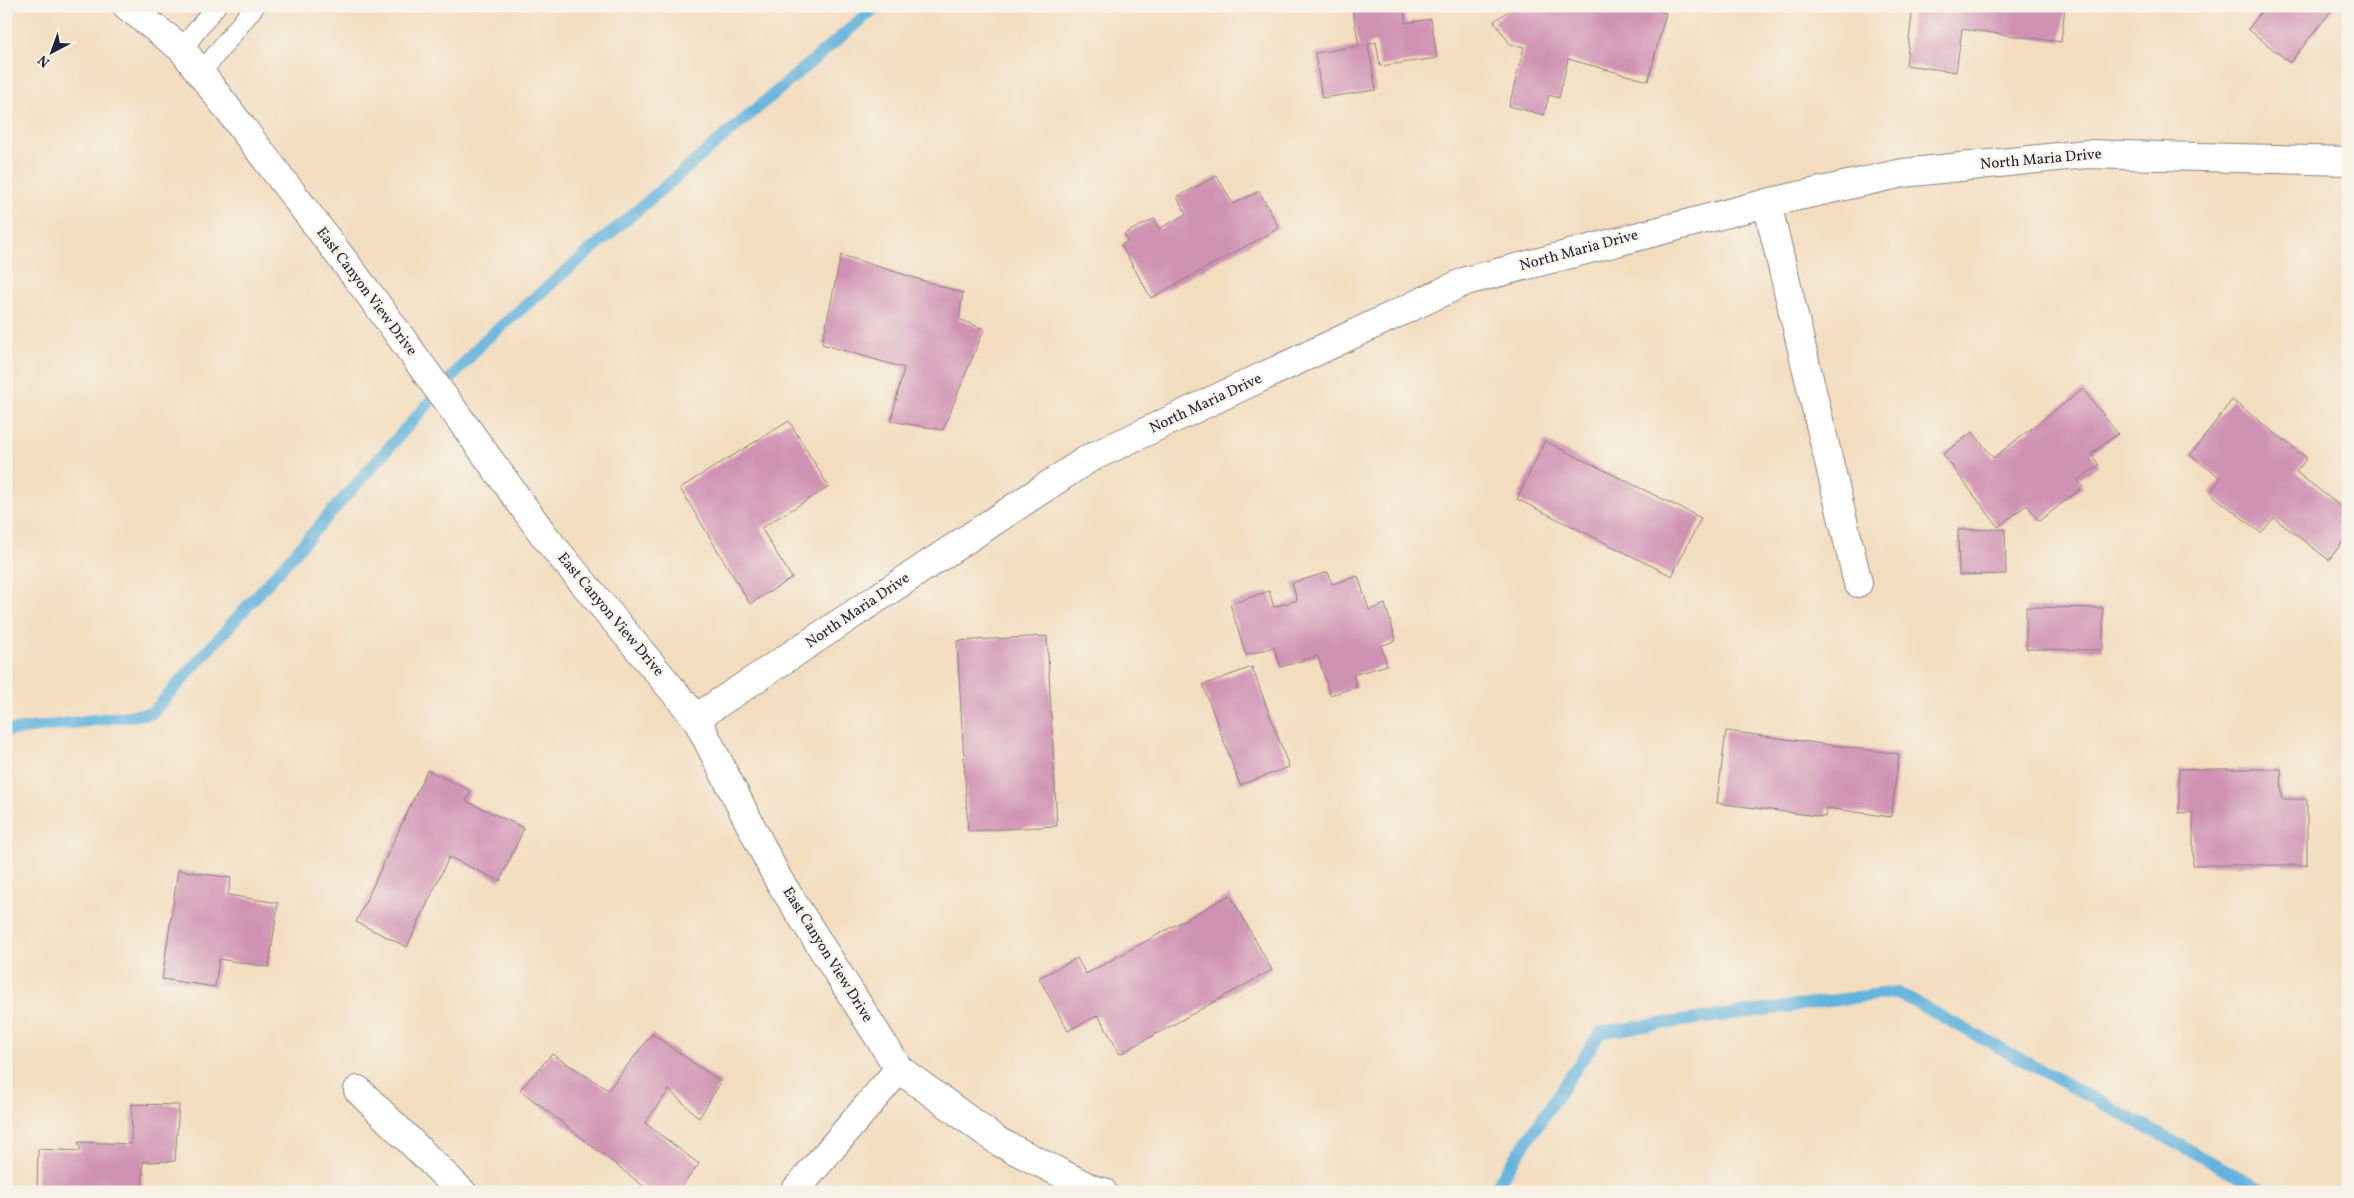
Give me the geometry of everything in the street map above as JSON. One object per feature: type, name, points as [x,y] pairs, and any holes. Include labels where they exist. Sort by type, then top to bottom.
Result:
[{"type":"street","name":"East Canyon View Drive","points":[[127,6],[182,49],[373,299],[546,538],[696,718],[778,878],[899,1069],[998,1142],[1094,1190],[1103,1192]]},
{"type":"street","name":"North Maria Drive","points":[[696,718],[1088,459],[1466,281],[1767,203],[1903,173],[2086,154],[2348,161]]},
{"type":"street","points":[[1767,203],[1858,583]]},
{"type":"street","points":[[794,1192],[899,1069]]},
{"type":"street","points":[[358,1090],[462,1192]]},
{"type":"lane","points":[[182,49],[216,6]]},
{"type":"lane","points":[[201,73],[255,6]]},
{"type":"building","points":[[1326,6],[1341,6],[1341,7],[1327,10]]},
{"type":"building","points":[[1352,6],[1403,6],[1406,23],[1431,19],[1437,58],[1380,66],[1376,42],[1368,44],[1376,90],[1322,98],[1315,53],[1359,46]]},
{"type":"building","points":[[1516,6],[1527,6],[1549,12],[1551,6],[1641,6],[1666,13],[1648,81],[1568,59],[1559,98],[1549,95],[1544,115],[1509,106],[1524,47],[1510,44],[1494,21]]},
{"type":"building","points":[[1913,6],[2065,6],[2061,42],[1962,29],[1956,72],[1906,65]]},
{"type":"building","points":[[2256,6],[2335,6],[2290,63],[2248,29],[2262,11]]},
{"type":"building","points":[[1217,176],[1233,204],[1259,191],[1279,228],[1151,298],[1121,245],[1128,241],[1124,234],[1154,219],[1159,229],[1186,214],[1177,197]]},
{"type":"building","points":[[841,255],[963,293],[959,319],[984,329],[943,430],[891,421],[904,368],[822,344]]},
{"type":"building","points":[[2083,389],[2118,434],[2091,454],[2099,465],[2078,480],[2083,487],[2039,521],[2027,505],[1998,527],[1943,454],[1973,432],[1993,458]]},
{"type":"building","points":[[2232,400],[2307,458],[2296,472],[2348,512],[2348,535],[2329,560],[2274,518],[2261,533],[2210,493],[2221,478],[2190,455]]},
{"type":"building","points":[[789,421],[829,487],[761,528],[792,578],[750,604],[680,488]]},
{"type":"building","points":[[1545,441],[1701,518],[1672,576],[1517,499]]},
{"type":"building","points":[[2005,529],[2006,574],[1959,575],[1958,530]]},
{"type":"building","points":[[1328,572],[1332,584],[1358,576],[1369,610],[1385,604],[1396,640],[1381,646],[1387,665],[1353,675],[1357,687],[1330,695],[1318,656],[1281,667],[1274,647],[1246,655],[1230,604],[1269,591],[1274,607],[1297,600],[1292,583]]},
{"type":"building","points":[[2026,607],[2103,608],[2103,650],[2026,649]]},
{"type":"building","points":[[1047,636],[1057,826],[968,831],[957,641]]},
{"type":"building","points":[[1252,667],[1289,767],[1240,785],[1203,685]]},
{"type":"building","points":[[1726,731],[1899,754],[1891,817],[1827,808],[1825,817],[1717,803]]},
{"type":"building","points":[[2179,769],[2281,769],[2282,799],[2307,799],[2307,865],[2193,865],[2193,812],[2179,813]]},
{"type":"building","points":[[427,770],[471,791],[466,801],[524,828],[500,881],[449,857],[407,947],[356,922]]},
{"type":"building","points":[[178,870],[231,878],[228,895],[278,903],[269,967],[219,959],[215,987],[162,979]]},
{"type":"building","points":[[1230,895],[1272,970],[1120,1054],[1098,1015],[1068,1031],[1039,978],[1077,958],[1086,974]]},
{"type":"building","points":[[652,1034],[721,1082],[699,1118],[669,1090],[645,1123],[699,1164],[677,1192],[651,1192],[520,1090],[552,1054],[608,1090]]},
{"type":"building","points":[[132,1104],[179,1105],[175,1161],[143,1162],[142,1192],[37,1192],[38,1149],[81,1151],[78,1142],[131,1144]]},
{"type":"waterway","points":[[6,731],[152,713],[484,341],[877,6]]},
{"type":"waterway","points":[[1492,1192],[1601,1032],[1896,992],[2267,1192]]}]
